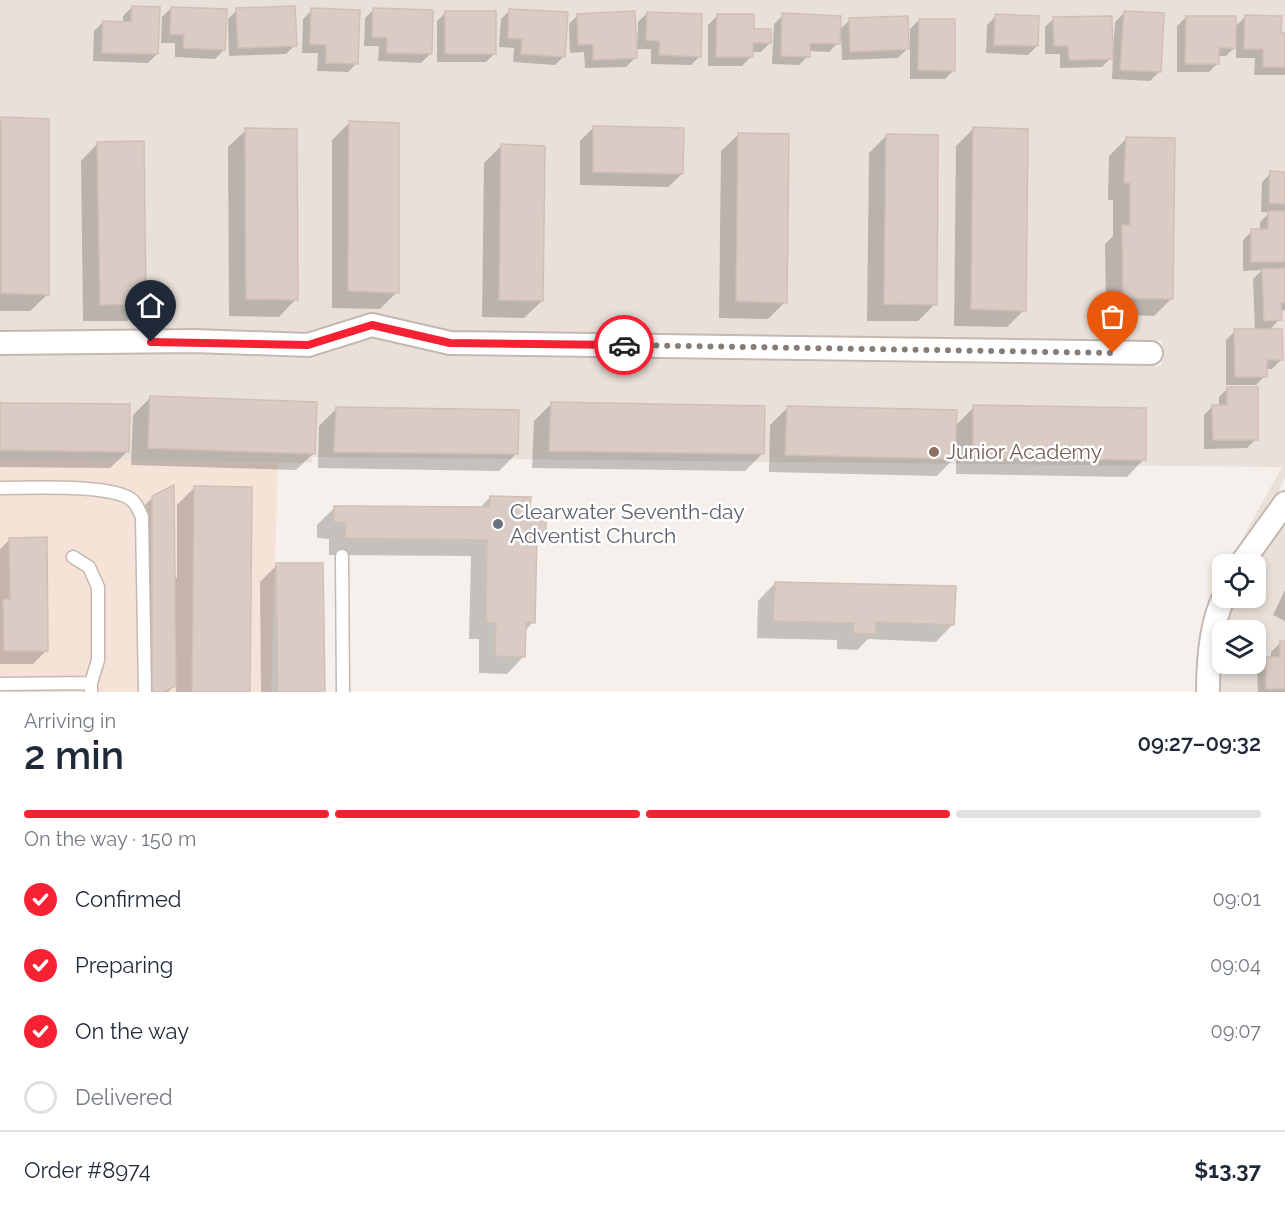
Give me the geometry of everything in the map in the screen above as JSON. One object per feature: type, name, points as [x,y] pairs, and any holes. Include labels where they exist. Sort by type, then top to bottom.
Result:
[{"type":"street","points":[[0,343],[194,341],[308,345],[372,325],[450,343],[1151,353]]},
{"type":"street","points":[[1248,554],[1285,503]]},
{"type":"street","points":[[1208,692],[1208,670],[1218,608]]},
{"type":"lane","points":[[0,488],[92,489],[119,494],[131,499],[138,507],[142,517],[145,692]]},
{"type":"lane","points":[[342,556],[344,692]]},
{"type":"lane","points":[[0,684],[91,688],[98,660],[98,587],[89,567],[73,557]]},
{"type":"shaded area","points":[[0,0],[1285,0],[1285,477],[1275,499],[1234,554],[1282,467],[312,457],[312,463],[0,459],[0,355],[194,354],[308,358],[373,338],[450,356],[1161,366],[1162,341],[451,331],[374,313],[307,333],[194,329],[0,330]]},
{"type":"shaded area","points":[[0,459],[278,463],[271,692],[0,692]]},
{"type":"shaded area","points":[[1285,523],[1285,692],[1219,692],[1219,674],[1266,674],[1266,620],[1227,620],[1230,608],[1266,608],[1266,554],[1262,554]]},
{"type":"building","points":[[132,6],[160,7],[158,54],[102,53],[103,21],[131,22]]},
{"type":"building","points":[[295,6],[297,46],[238,48],[236,8]]},
{"type":"building","points":[[171,7],[227,9],[225,50],[183,48],[184,35],[170,34]]},
{"type":"building","points":[[311,8],[360,10],[358,64],[326,63],[326,45],[310,44]]},
{"type":"building","points":[[373,8],[433,10],[432,54],[387,53],[387,38],[372,37]]},
{"type":"building","points":[[509,9],[568,12],[565,57],[521,54],[522,39],[508,38]]},
{"type":"building","points":[[445,11],[496,11],[496,54],[445,54]]},
{"type":"building","points":[[635,11],[637,58],[593,60],[593,44],[578,45],[577,14]]},
{"type":"building","points":[[1124,11],[1164,13],[1161,72],[1120,70]]},
{"type":"building","points":[[647,12],[702,14],[701,57],[659,55],[660,41],[646,40]]},
{"type":"building","points":[[782,13],[841,16],[840,44],[810,43],[810,57],[781,56]]},
{"type":"building","points":[[717,14],[754,14],[754,29],[771,29],[771,43],[753,43],[753,57],[716,57]]},
{"type":"building","points":[[995,14],[1039,16],[1038,46],[994,45]]},
{"type":"building","points":[[1245,15],[1282,16],[1281,33],[1285,33],[1285,67],[1263,67],[1263,49],[1244,49]]},
{"type":"building","points":[[908,16],[909,49],[850,52],[849,18]]},
{"type":"building","points":[[1112,16],[1113,59],[1069,60],[1068,46],[1054,46],[1053,17]]},
{"type":"building","points":[[1186,16],[1236,16],[1236,48],[1219,48],[1219,64],[1185,64]]},
{"type":"building","points":[[919,19],[955,19],[955,71],[918,70]]},
{"type":"building","points":[[1,117],[49,119],[49,295],[1,293]]},
{"type":"building","points":[[349,121],[399,123],[399,293],[348,291]]},
{"type":"building","points":[[593,126],[684,128],[683,174],[593,172]]},
{"type":"building","points":[[973,127],[1028,129],[1026,311],[971,309]]},
{"type":"building","points":[[245,128],[297,129],[298,300],[246,299]]},
{"type":"building","points":[[738,133],[789,134],[787,303],[736,301]]},
{"type":"building","points":[[886,134],[938,135],[937,305],[884,304]]},
{"type":"building","points":[[1126,137],[1175,138],[1173,299],[1123,298],[1122,225],[1130,225],[1130,183],[1124,183]]},
{"type":"building","points":[[144,141],[146,304],[100,305],[97,142]]},
{"type":"building","points":[[501,144],[545,146],[543,301],[499,300]]},
{"type":"building","points":[[1270,171],[1285,172],[1285,204],[1269,203]]},
{"type":"building","points":[[1268,211],[1285,211],[1285,262],[1251,262],[1251,229],[1268,229]]},
{"type":"building","points":[[1285,268],[1285,302],[1281,303],[1282,320],[1264,321],[1262,269]]},
{"type":"building","points":[[1234,329],[1282,329],[1283,360],[1267,360],[1267,377],[1235,377]]},
{"type":"building","points":[[1227,387],[1258,387],[1258,440],[1213,440],[1212,405],[1227,405]]},
{"type":"building","points":[[150,396],[317,402],[315,454],[148,448]]},
{"type":"building","points":[[551,402],[765,406],[764,454],[549,451]]},
{"type":"building","points":[[0,403],[130,404],[129,452],[0,450]]},
{"type":"building","points":[[973,405],[1146,408],[1146,460],[973,458]]},
{"type":"building","points":[[787,406],[957,410],[955,459],[785,455]]},
{"type":"building","points":[[336,407],[519,410],[518,454],[334,452]]},
{"type":"building","points":[[174,485],[176,686],[162,692],[152,692],[152,496]]},
{"type":"building","points":[[194,486],[252,487],[250,692],[192,692]]},
{"type":"building","points":[[490,496],[531,497],[530,508],[546,508],[546,535],[537,534],[535,623],[526,622],[525,657],[495,656],[496,623],[486,622],[487,540],[345,538],[346,522],[334,522],[334,506],[489,507]]},
{"type":"building","points":[[47,537],[48,651],[4,651],[3,599],[10,599],[9,538]]},
{"type":"building","points":[[276,563],[323,563],[325,692],[278,692]]},
{"type":"building","points":[[775,582],[956,586],[954,625],[876,622],[876,634],[853,633],[854,623],[773,621]]},
{"type":"building","points":[[1280,641],[1285,641],[1285,689],[1266,689],[1266,657],[1280,657]]},
{"type":"way so far","points":[[624,345],[1113,353]]},
{"type":"place","name":"Junior Academy","points":[[934,452]]},
{"type":"place","name":"Clearwater Seventh-day Adventist Church","points":[[498,524]]},
{"type":"route","points":[[151,342],[194,341],[308,345],[372,325],[450,343],[624,345]]}]
